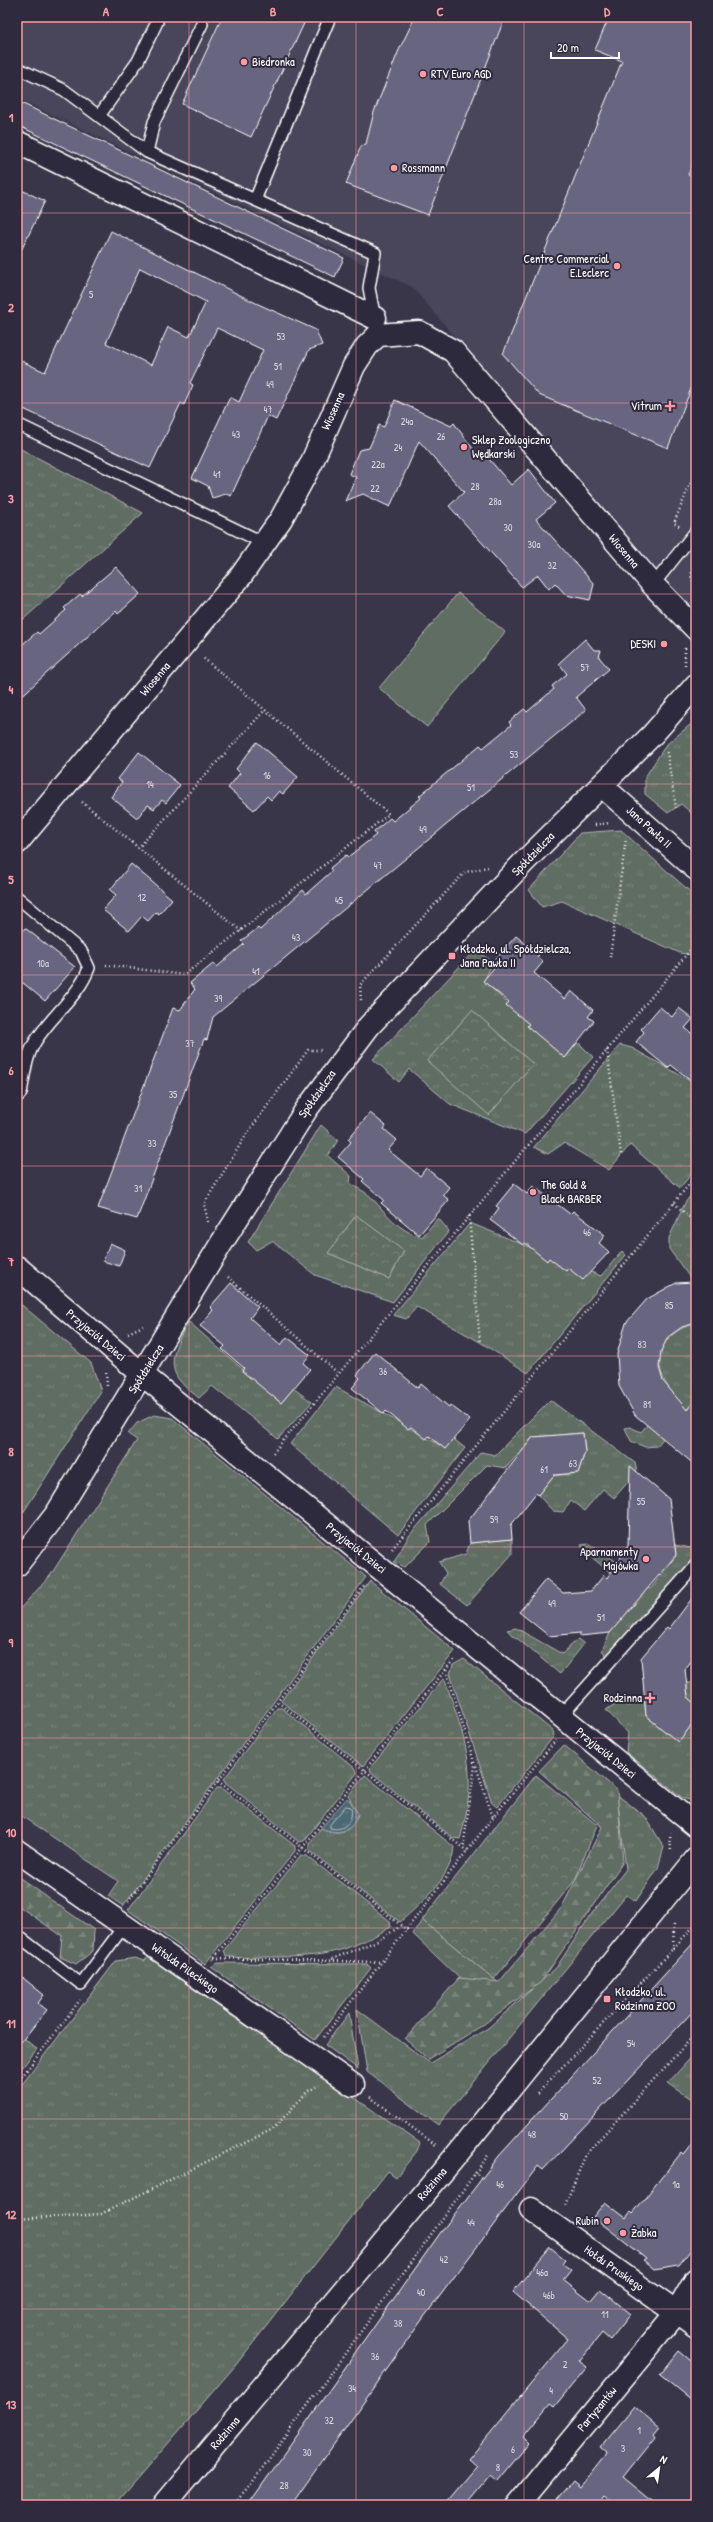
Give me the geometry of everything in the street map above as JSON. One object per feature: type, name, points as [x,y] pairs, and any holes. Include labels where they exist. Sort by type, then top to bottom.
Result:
[{"type":"street","points":[[17,142],[376,327]]},
{"type":"street","name":"Wiosenna","points":[[17,843],[241,576],[281,519],[311,464],[354,366],[367,346],[376,327],[419,332],[453,351],[653,585],[696,629]]},
{"type":"street","name":"Spółdzielcza","points":[[17,1565],[57,1513],[272,1163],[306,1110],[346,1054],[369,1026],[523,863],[653,734],[696,685]]},
{"type":"street","name":"Jana Pawła II","points":[[602,786],[696,869]]},
{"type":"street","name":"Przyjaciół Dzieci","points":[[17,1267],[143,1375],[696,1826]]},
{"type":"street","name":"Witolda Pileckiego","points":[[17,1851],[346,2080]]},
{"type":"street","name":"Rodzinna","points":[[164,2505],[454,2158],[696,1859]]},
{"type":"street","name":"Hołdu Pruskiego","points":[[531,2209],[696,2327]]},
{"type":"street","name":"Partyzantów","points":[[518,2505],[677,2312],[696,2279]]},
{"type":"lane","points":[[98,116],[138,61],[157,22],[154,17]]},
{"type":"lane","points":[[255,200],[330,17]]},
{"type":"lane","points":[[147,152],[154,122],[202,24]]},
{"type":"lane","points":[[17,68],[64,90],[147,152],[375,253],[369,288],[376,327]]},
{"type":"lane","points":[[17,424],[264,543]]},
{"type":"lane","points":[[653,585],[694,533]]},
{"type":"lane","points":[[17,897],[81,951],[90,968],[85,980],[34,1043],[21,1093],[17,1097]]},
{"type":"lane","points":[[567,1721],[696,1565]]},
{"type":"lane","points":[[17,1935],[81,1984],[119,1922]]},
{"type":"path","points":[[694,533],[674,523],[696,470]]},
{"type":"path","points":[[696,559],[691,576],[696,593]]},
{"type":"path","points":[[88,962],[163,974],[184,975],[389,814],[198,653]]},
{"type":"path","points":[[138,848],[265,710]]},
{"type":"path","points":[[666,745],[676,808]]},
{"type":"path","points":[[77,798],[241,931]]},
{"type":"path","points":[[592,826],[604,822],[614,824],[628,808]]},
{"type":"path","points":[[610,957],[626,835]]},
{"type":"path","points":[[259,1469],[696,943]]},
{"type":"path","points":[[607,1050],[621,1155]]},
{"type":"path","points":[[119,1922],[218,1781],[379,1567],[696,1176]]},
{"type":"path","points":[[674,1203],[696,1223]]},
{"type":"path","points":[[469,1216],[480,1342]]},
{"type":"path","points":[[224,1273],[339,1374]]},
{"type":"path","points":[[197,1977],[214,1958],[456,1658]]},
{"type":"path","points":[[446,1670],[475,1765],[493,1817]]},
{"type":"path","points":[[278,1702],[467,1851]]},
{"type":"path","points":[[310,2055],[493,1817],[561,1733],[567,1721]]},
{"type":"path","points":[[463,1848],[475,1765]]},
{"type":"path","points":[[218,1781],[406,1930]]},
{"type":"path","points":[[669,1830],[671,1841],[669,1859]]},
{"type":"path","points":[[673,1949],[674,1920]]},
{"type":"path","points":[[532,2100],[696,1924]]},
{"type":"path","points":[[331,1960],[377,1941],[401,1926]]},
{"type":"path","points":[[214,1958],[382,1962]]},
{"type":"path","points":[[17,2083],[85,1994]]},
{"type":"path","points":[[556,2227],[586,2154],[696,2033]]},
{"type":"path","points":[[17,2219],[101,2214],[273,2130],[308,2091],[346,2080],[454,2158]]},
{"type":"path","points":[[232,2505],[251,2484],[492,2149]]},
{"type":"shaded area","points":[[17,17],[696,17],[696,617],[412,287],[17,98]]},
{"type":"green space","points":[[17,447],[143,513],[17,625]]},
{"type":"green space","points":[[458,593],[505,632],[427,727],[379,688]]},
{"type":"green space","points":[[696,720],[696,817],[681,804],[668,813],[645,794],[645,777],[666,745]]},
{"type":"green space","points":[[621,830],[696,897],[696,956],[680,953],[562,901],[542,907],[529,890],[580,833]]},
{"type":"green space","points":[[475,950],[493,962],[484,981],[565,1058],[578,1042],[593,1057],[525,1134],[450,1104],[409,1069],[399,1082],[373,1059]]},
{"type":"green space","points":[[472,1010],[533,1064],[489,1115],[427,1061]]},
{"type":"green space","points":[[620,1045],[632,1048],[696,1084],[696,1168],[680,1188],[630,1145],[609,1170],[564,1143],[548,1154],[534,1147]]},
{"type":"green space","points":[[321,1125],[338,1140],[328,1156],[351,1176],[350,1183],[369,1195],[388,1216],[406,1231],[422,1237],[438,1218],[449,1231],[393,1302],[315,1275],[272,1241],[256,1250],[248,1242]]},
{"type":"green space","points":[[696,1188],[696,1312],[693,1282],[669,1249],[669,1238],[685,1203]]},
{"type":"green space","points":[[356,1215],[404,1251],[389,1279],[328,1253]]},
{"type":"green space","points":[[470,1223],[601,1276],[622,1251],[626,1255],[528,1373],[480,1342],[417,1307],[406,1319],[393,1315]]},
{"type":"green space","points":[[17,1301],[91,1363],[101,1391],[21,1516],[17,1517]]},
{"type":"green space","points":[[189,1322],[281,1403],[293,1388],[312,1402],[278,1439],[212,1386],[199,1398],[180,1381],[176,1374],[173,1359],[177,1343]]},
{"type":"green space","points":[[696,1323],[696,1398],[657,1446],[645,1447],[631,1441],[625,1428],[630,1427],[641,1432],[673,1394],[661,1372],[661,1351],[673,1334]]},
{"type":"green space","points":[[336,1387],[445,1448],[451,1437],[465,1448],[398,1535],[290,1444]]},
{"type":"green space","points":[[550,1400],[635,1463],[637,1472],[614,1498],[603,1489],[584,1511],[571,1500],[563,1512],[553,1511],[538,1495],[553,1476],[578,1473],[585,1452],[583,1433],[533,1437],[506,1468],[487,1465],[427,1525],[430,1542],[405,1567],[394,1562],[409,1536],[481,1452],[495,1455]]},
{"type":"green space","points":[[154,1415],[172,1418],[366,1577],[123,1906],[108,1896],[118,1881],[17,1813],[17,1612],[50,1576],[137,1440],[128,1434],[137,1423]]},
{"type":"green space","points":[[512,1539],[512,1554],[467,1605],[440,1584],[446,1573],[439,1562],[466,1554],[470,1543]]},
{"type":"green space","points":[[589,1544],[617,1562],[650,1589],[676,1556],[675,1545],[696,1549],[696,1555],[607,1657],[602,1650],[610,1633],[640,1596],[585,1552],[581,1545]]},
{"type":"green space","points":[[370,1581],[455,1651],[363,1766],[281,1701]]},
{"type":"green space","points":[[516,1628],[562,1654],[578,1639],[584,1644],[560,1674],[507,1630]]},
{"type":"green space","points":[[464,1659],[553,1731],[554,1736],[497,1807],[492,1803],[450,1674],[453,1665]]},
{"type":"green space","points":[[443,1679],[445,1680],[459,1721],[468,1758],[469,1795],[466,1816],[460,1839],[453,1838],[371,1772],[370,1768]]},
{"type":"green space","points":[[687,1683],[696,1683],[696,1704],[688,1697]]},
{"type":"green space","points":[[644,1697],[646,1716],[678,1742],[696,1720],[696,1802],[683,1798],[626,1752],[628,1733],[606,1710],[623,1699]]},
{"type":"green space","points":[[277,1708],[282,1708],[356,1769],[357,1773],[304,1841],[299,1842],[225,1782],[224,1779]]},
{"type":"green space","points":[[564,1745],[617,1790],[623,1862],[541,1982],[480,2027],[428,2059],[405,2039],[459,1978],[499,1982],[562,1907],[602,1827],[539,1771]]},
{"type":"green space","points":[[365,1775],[454,1847],[448,1869],[442,1879],[426,1898],[400,1922],[309,1850],[309,1844],[321,1828],[333,1832],[339,1832],[348,1829],[352,1825],[358,1814],[348,1796]]},
{"type":"green space","points":[[536,1775],[597,1825],[575,1880],[494,1979],[422,1920]]},
{"type":"green space","points":[[217,1788],[221,1788],[295,1846],[295,1851],[205,1964],[128,1910]]},
{"type":"green space","points":[[617,1795],[645,1816],[664,1847],[658,1868],[636,1901],[626,1895],[438,2125],[367,2072],[357,2009],[430,2063],[488,2028],[556,1968],[590,1916],[626,1869]]},
{"type":"green space","points":[[301,1855],[307,1856],[390,1921],[391,1927],[358,1944],[329,1953],[299,1956],[239,1958],[226,1956],[224,1950]]},
{"type":"green space","points":[[17,1876],[94,1930],[93,1951],[76,1964],[60,1957],[62,1936],[17,1905]]},
{"type":"green space","points":[[422,1920],[499,1983],[459,1978],[413,1934]]},
{"type":"green space","points":[[150,1956],[420,2143],[417,2151],[396,2177],[388,2171],[235,2366],[115,2505],[17,2505],[17,2091],[116,1961],[135,1958],[144,1961]]},
{"type":"green space","points":[[217,1963],[367,1964],[371,1968],[315,2040],[211,1967]]},
{"type":"green space","points":[[349,2013],[358,2069],[325,2045]]},
{"type":"green space","points":[[17,2033],[37,2049],[17,2074]]},
{"type":"green space","points":[[696,2052],[696,2102],[668,2083]]},
{"type":"water","points":[[347,1798],[353,1806],[356,1814],[352,1826],[346,1830],[339,1831],[330,1831],[321,1828]]},
{"type":"building","name":"Biedronka","points":[[222,17],[307,17],[251,137],[182,104]]},
{"type":"building","points":[[415,17],[505,17],[428,215],[346,184],[361,146],[366,144],[374,112],[399,50]]},
{"type":"building","name":"Centre Commercial E.Leclerc","points":[[609,17],[696,17],[696,155],[688,175],[696,178],[696,376],[668,448],[539,395],[503,354],[622,61],[595,50]]},
{"type":"building","points":[[17,101],[344,258],[335,277],[17,125]]},
{"type":"building","points":[[17,188],[45,201],[17,259]]},
{"type":"building","points":[[111,231],[258,304],[316,330],[322,345],[309,350],[276,420],[268,416],[231,496],[226,494],[212,498],[208,486],[192,478],[230,397],[239,402],[263,350],[217,328],[190,383],[193,385],[184,405],[181,403],[150,468],[17,406],[17,359],[45,372]],"holes":[[[140,268],[206,302],[189,337],[168,327],[151,365],[106,343]]]},
{"type":"building","points":[[395,400],[451,426],[454,423],[479,457],[484,453],[511,485],[529,469],[555,503],[536,519],[594,584],[590,600],[566,595],[555,583],[549,589],[538,575],[522,587],[449,506],[464,492],[419,441],[390,507],[363,494],[345,501],[356,477],[349,474],[359,450],[369,448],[379,425],[384,427]]},
{"type":"building","points":[[116,567],[140,594],[118,614],[116,611],[17,700],[17,649],[37,632],[39,634],[66,610],[64,608],[80,594],[82,596]]},
{"type":"building","points":[[585,639],[594,650],[601,650],[599,657],[609,669],[576,697],[586,710],[213,1017],[207,1040],[204,1039],[137,1219],[98,1208],[173,1008],[180,1010],[195,989],[190,983],[214,963],[217,967],[244,944],[241,941],[258,928],[260,930],[303,890],[306,894],[332,871],[330,868],[346,855],[348,857],[376,835],[374,832],[390,818],[393,821],[421,798],[419,796],[480,745],[483,748],[511,725],[509,722],[524,709],[527,712],[554,689],[552,686],[567,674],[559,663]]},
{"type":"building","points":[[257,742],[298,777],[283,794],[279,791],[271,800],[267,796],[254,810],[228,788],[240,773],[236,769]]},
{"type":"building","points":[[139,752],[180,785],[166,803],[162,800],[154,809],[148,805],[137,818],[111,797],[122,782],[118,779]]},
{"type":"building","points":[[131,864],[172,899],[159,914],[156,912],[148,921],[142,916],[129,931],[103,910],[116,895],[110,890]]},
{"type":"building","points":[[25,928],[75,967],[45,1001],[17,978],[17,938]]},
{"type":"building","points":[[516,936],[539,955],[537,957],[543,962],[534,973],[565,999],[571,991],[593,1010],[588,1017],[594,1021],[565,1058],[527,1026],[529,1024],[506,1005],[509,1002],[483,981],[497,964],[493,962]]},
{"type":"building","points":[[660,1007],[672,1017],[679,1008],[693,1019],[685,1028],[696,1037],[696,1084],[671,1065],[668,1068],[636,1042],[644,1032],[641,1029]]},
{"type":"building","points":[[370,1113],[386,1126],[384,1129],[397,1140],[388,1150],[420,1176],[426,1168],[449,1187],[443,1195],[449,1200],[419,1235],[381,1203],[384,1200],[362,1181],[364,1179],[338,1157],[351,1142],[348,1139]]},
{"type":"building","points":[[514,1184],[527,1194],[533,1186],[570,1214],[573,1211],[605,1235],[599,1243],[609,1252],[583,1280],[568,1268],[566,1271],[549,1258],[547,1261],[525,1243],[523,1245],[490,1220],[499,1208],[496,1206]]},
{"type":"building","points":[[110,1243],[125,1250],[119,1266],[103,1261]]},
{"type":"building","points":[[693,1282],[696,1323],[682,1327],[668,1337],[661,1351],[659,1367],[663,1381],[687,1410],[696,1399],[696,1466],[635,1415],[619,1386],[617,1354],[626,1323],[647,1299],[676,1283]]},
{"type":"building","points":[[231,1283],[258,1307],[250,1318],[281,1345],[287,1337],[310,1355],[303,1363],[310,1369],[281,1403],[242,1371],[244,1368],[222,1349],[225,1346],[200,1326],[213,1310],[210,1307]]},
{"type":"building","points":[[375,1352],[418,1388],[421,1384],[449,1407],[450,1405],[470,1420],[445,1449],[429,1436],[426,1439],[411,1427],[408,1429],[386,1411],[384,1414],[352,1388],[360,1378],[357,1375]]},
{"type":"building","points":[[583,1433],[585,1452],[578,1473],[554,1475],[538,1495],[536,1493],[511,1525],[512,1539],[470,1543],[468,1521],[533,1437]]},
{"type":"building","points":[[630,1466],[669,1499],[676,1555],[610,1633],[580,1636],[580,1633],[549,1636],[519,1612],[546,1579],[563,1593],[591,1591],[604,1575],[607,1578],[628,1546]]},
{"type":"building","points":[[696,1593],[696,1655],[685,1669],[688,1697],[696,1704],[696,1720],[678,1742],[646,1716],[641,1658],[667,1627],[669,1629]]},
{"type":"building","points":[[696,1940],[696,2008],[543,2170],[538,2166],[424,2317],[291,2505],[248,2505],[441,2232],[499,2156]]},
{"type":"building","points":[[17,1973],[44,1995],[38,2003],[47,2010],[17,2047]]},
{"type":"building","points":[[696,2139],[696,2243],[679,2265],[654,2269],[643,2260],[646,2258],[593,2217],[605,2202],[626,2218],[631,2211],[633,2213],[681,2153],[683,2155]]},
{"type":"building","points":[[550,2247],[566,2260],[563,2264],[571,2270],[563,2280],[590,2301],[600,2289],[631,2314],[610,2340],[602,2333],[579,2361],[587,2367],[554,2407],[550,2404],[524,2436],[530,2442],[497,2482],[490,2476],[466,2505],[444,2505],[477,2466],[469,2459],[568,2339],[513,2292]]},
{"type":"building","points":[[679,2351],[696,2365],[696,2404],[660,2375]]},
{"type":"building","points":[[634,2406],[659,2427],[654,2433],[656,2436],[623,2477],[657,2505],[617,2505],[604,2495],[599,2501],[603,2505],[553,2505],[574,2480],[581,2486],[608,2452],[601,2446]]},
{"type":"place","name":"Biedronka","points":[[244,62]]},
{"type":"place","name":"RTV Euro AGD","points":[[423,74]]},
{"type":"place","name":"Rossmann","points":[[394,168]]},
{"type":"place","name":"Centre Commercial E.Leclerc","points":[[617,266]]},
{"type":"place","name":"Vitrum","points":[[670,406]]},
{"type":"place","name":"Sklep Zoologiczno Wędkarski","points":[[464,447]]},
{"type":"place","name":"DESKI","points":[[664,644]]},
{"type":"place","name":"Kłodzko, ul. Spółdzielcza, Jana Pawła II","points":[[452,956]]},
{"type":"place","name":"The Gold & Black BARBER","points":[[533,1192]]},
{"type":"place","name":"Aparnamenty Majówka","points":[[646,1559]]},
{"type":"place","name":"Rodzinna","points":[[650,1698]]},
{"type":"place","name":"Kłodzko, ul. Rodzinna ZOO","points":[[607,1999]]},
{"type":"place","name":"Rubin","points":[[607,2221]]},
{"type":"place","name":"Żabka","points":[[623,2233]]}]
